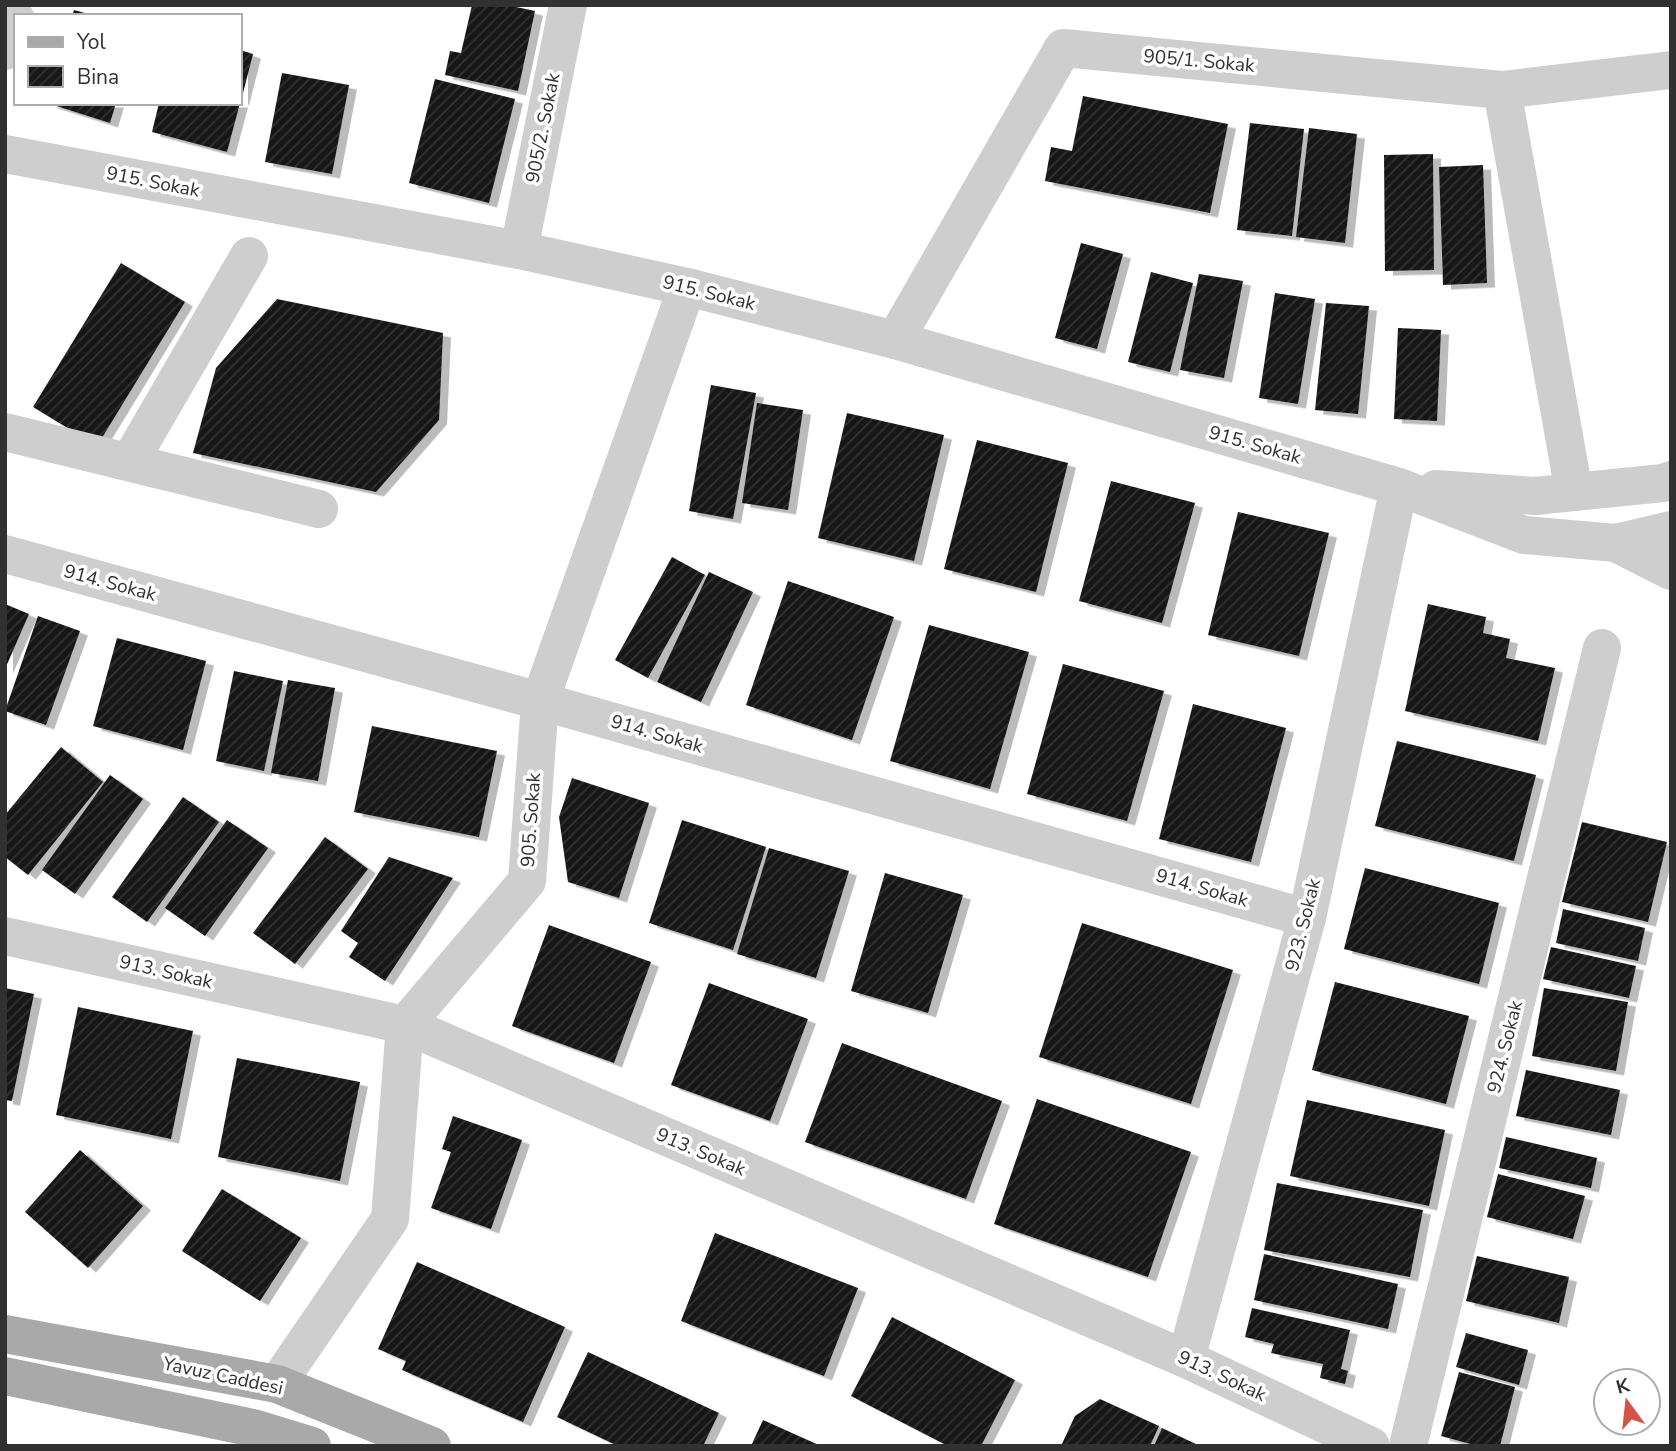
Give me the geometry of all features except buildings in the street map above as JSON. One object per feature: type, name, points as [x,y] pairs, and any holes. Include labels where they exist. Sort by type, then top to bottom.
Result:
[{"type":"main road","name":"Yavuz Caddesi","points":[[5,1335],[277,1384],[432,1446]]},
{"type":"main road","points":[[5,1376],[251,1437],[313,1446]]},
{"type":"street","name":"905/2. Sokak","points":[[519,250],[568,5]]},
{"type":"street","points":[[5,51],[14,23]]},
{"type":"street","name":"905/1. Sokak","points":[[894,340],[1063,48],[1502,90],[1671,70]]},
{"type":"street","points":[[1502,90],[1574,492]]},
{"type":"street","name":"915. Sokak","points":[[5,154],[519,250],[687,287],[894,340],[1399,487],[1524,535],[1616,543],[1671,530]]},
{"type":"street","points":[[130,461],[249,256]]},
{"type":"street","name":"905. Sokak","points":[[405,1025],[527,881],[540,701],[687,287]]},
{"type":"street","points":[[5,432],[319,509]]},
{"type":"street","name":"915. Sokak","points":[[1399,487],[1535,496],[1664,485]]},
{"type":"street","name":"923. Sokak","points":[[1186,1359],[1307,918],[1399,487]]},
{"type":"street","points":[[1616,543],[1671,571]]},
{"type":"street","name":"914. Sokak","points":[[5,554],[540,701],[1307,918]]},
{"type":"street","name":"924. Sokak","points":[[1408,1446],[1602,648]]},
{"type":"street","name":"913. Sokak","points":[[5,936],[405,1025],[1186,1359],[1371,1446]]},
{"type":"street","points":[[277,1384],[390,1219],[405,1025]]}]
